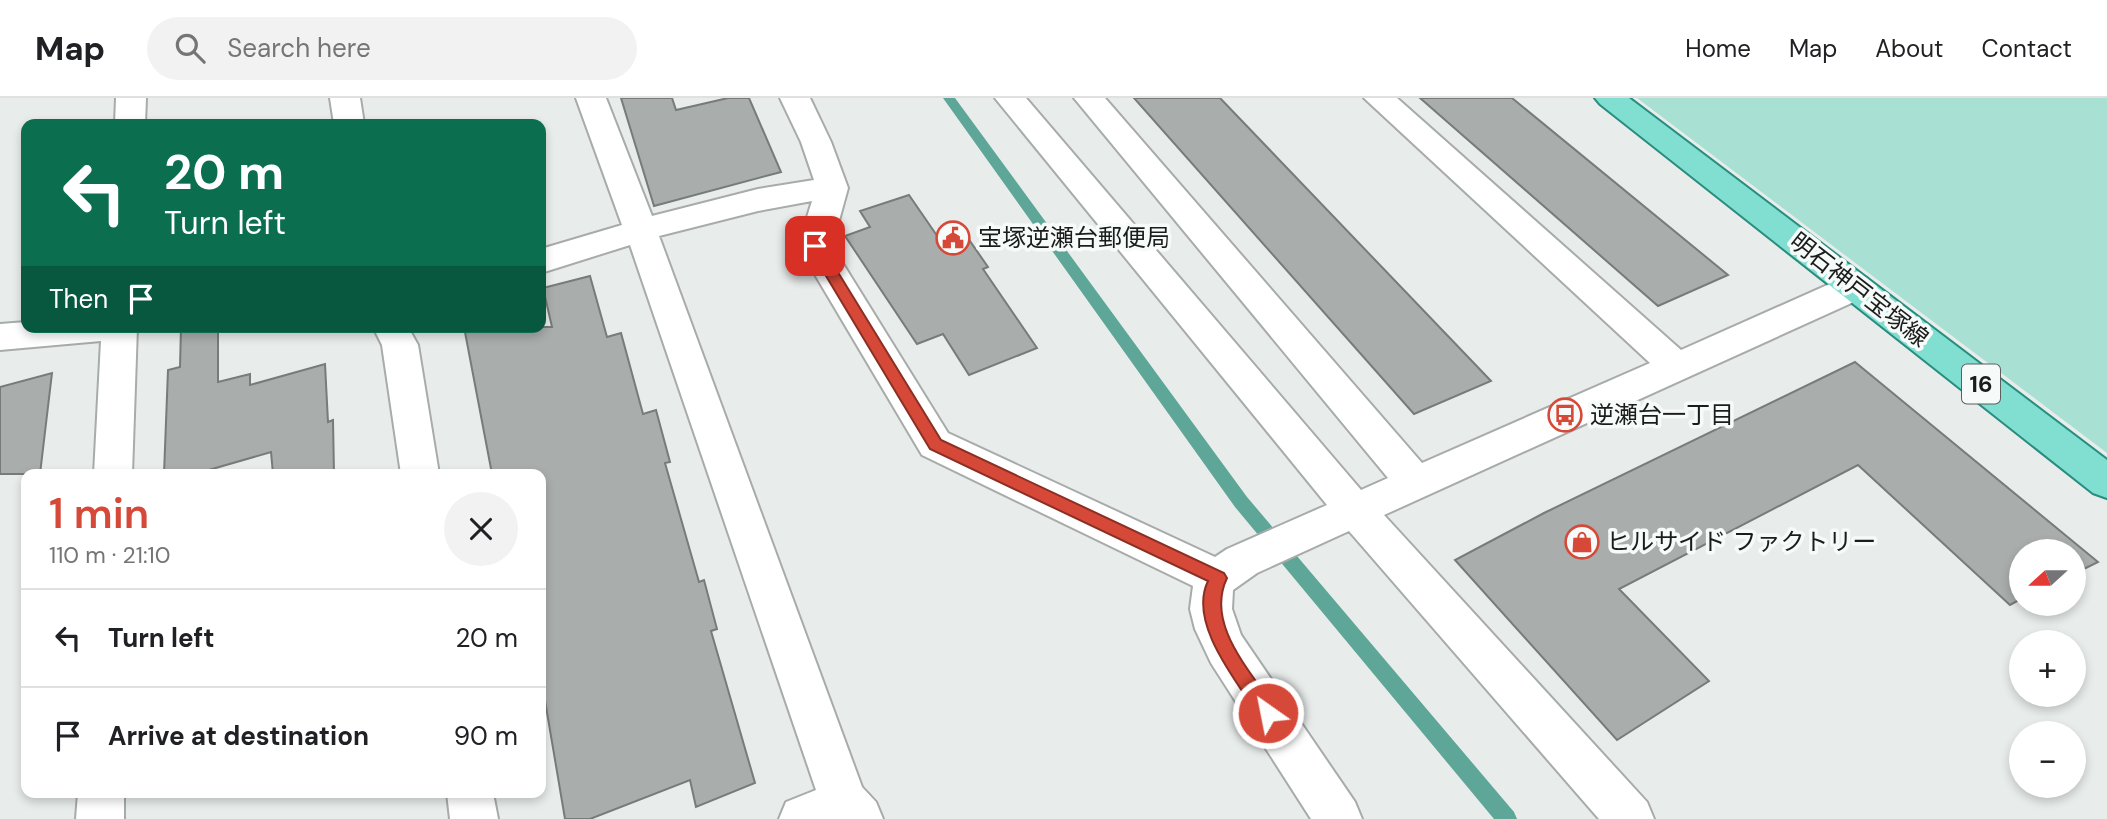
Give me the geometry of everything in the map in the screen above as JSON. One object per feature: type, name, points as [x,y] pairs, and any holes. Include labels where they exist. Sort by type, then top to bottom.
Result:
[{"type":"main road","name":"明石神戸宝塚線","points":[[1610,98],[2107,482]]},
{"type":"street","points":[[130,119],[131,98]]},
{"type":"street","points":[[345,98],[348,119]]},
{"type":"street","points":[[591,98],[641,231],[835,813]]},
{"type":"street","points":[[795,98],[816,142],[832,188],[815,246],[935,444],[1230,569]]},
{"type":"street","points":[[1010,98],[1352,512],[1629,819]]},
{"type":"street","points":[[1089,98],[1415,483]]},
{"type":"street","points":[[1379,98],[1676,366]]},
{"type":"street","points":[[546,260],[641,231],[791,192],[832,188]]},
{"type":"street","points":[[1338,819],[1226,649],[1210,609],[1212,590],[1230,569],[1415,483],[1855,287]]},
{"type":"street","points":[[0,337],[47,333]]},
{"type":"street","points":[[113,469],[117,333]]},
{"type":"street","points":[[393,333],[400,345],[419,469]]},
{"type":"street","points":[[100,819],[101,798]]},
{"type":"street","points":[[471,798],[474,819]]},
{"type":"green space","points":[[1637,98],[2107,98],[2107,453]]},
{"type":"building","points":[[621,98],[672,98],[676,110],[728,98],[749,98],[781,172],[654,206]]},
{"type":"building","points":[[1134,98],[1220,98],[1491,381],[1414,414]]},
{"type":"building","points":[[1420,98],[1512,98],[1728,275],[1658,306]]},
{"type":"building","points":[[909,195],[940,240],[963,231],[988,267],[983,269],[1037,348],[969,375],[943,334],[917,344],[845,236],[870,227],[860,211]]},
{"type":"building","points":[[590,276],[607,337],[621,333],[643,414],[656,410],[670,462],[665,463],[699,582],[704,580],[717,629],[711,631],[755,783],[696,807],[690,780],[590,819],[565,819],[546,707],[546,469],[491,469],[465,333],[546,333],[546,327],[552,327],[546,287]]},
{"type":"building","points":[[181,333],[218,333],[218,382],[250,374],[250,385],[325,364],[328,422],[333,420],[334,469],[273,469],[271,452],[212,469],[164,469],[168,370],[180,367]]},
{"type":"building","points":[[1855,362],[2070,539],[2009,539],[2009,604],[1858,465],[1619,589],[1709,681],[1617,740],[1455,560],[1544,513]]},
{"type":"building","points":[[52,373],[41,469],[21,469],[21,474],[0,474],[0,387]]},
{"type":"building","points":[[2086,552],[2098,562],[2086,568]]},
{"type":"waterway","points":[[949,98],[1241,502],[1507,819]]},
{"type":"place","name":"宝塚逆瀬台郵便局","points":[[953,238]]},
{"type":"place","name":"逆瀬台一丁目","points":[[1565,415]]},
{"type":"place","name":"ヒルサイド ファクトリー","points":[[1582,542]]},
{"type":"route","points":[[815,246],[935,444],[1218,578],[1212,590],[1210,609],[1216,629],[1268,713]]}]
